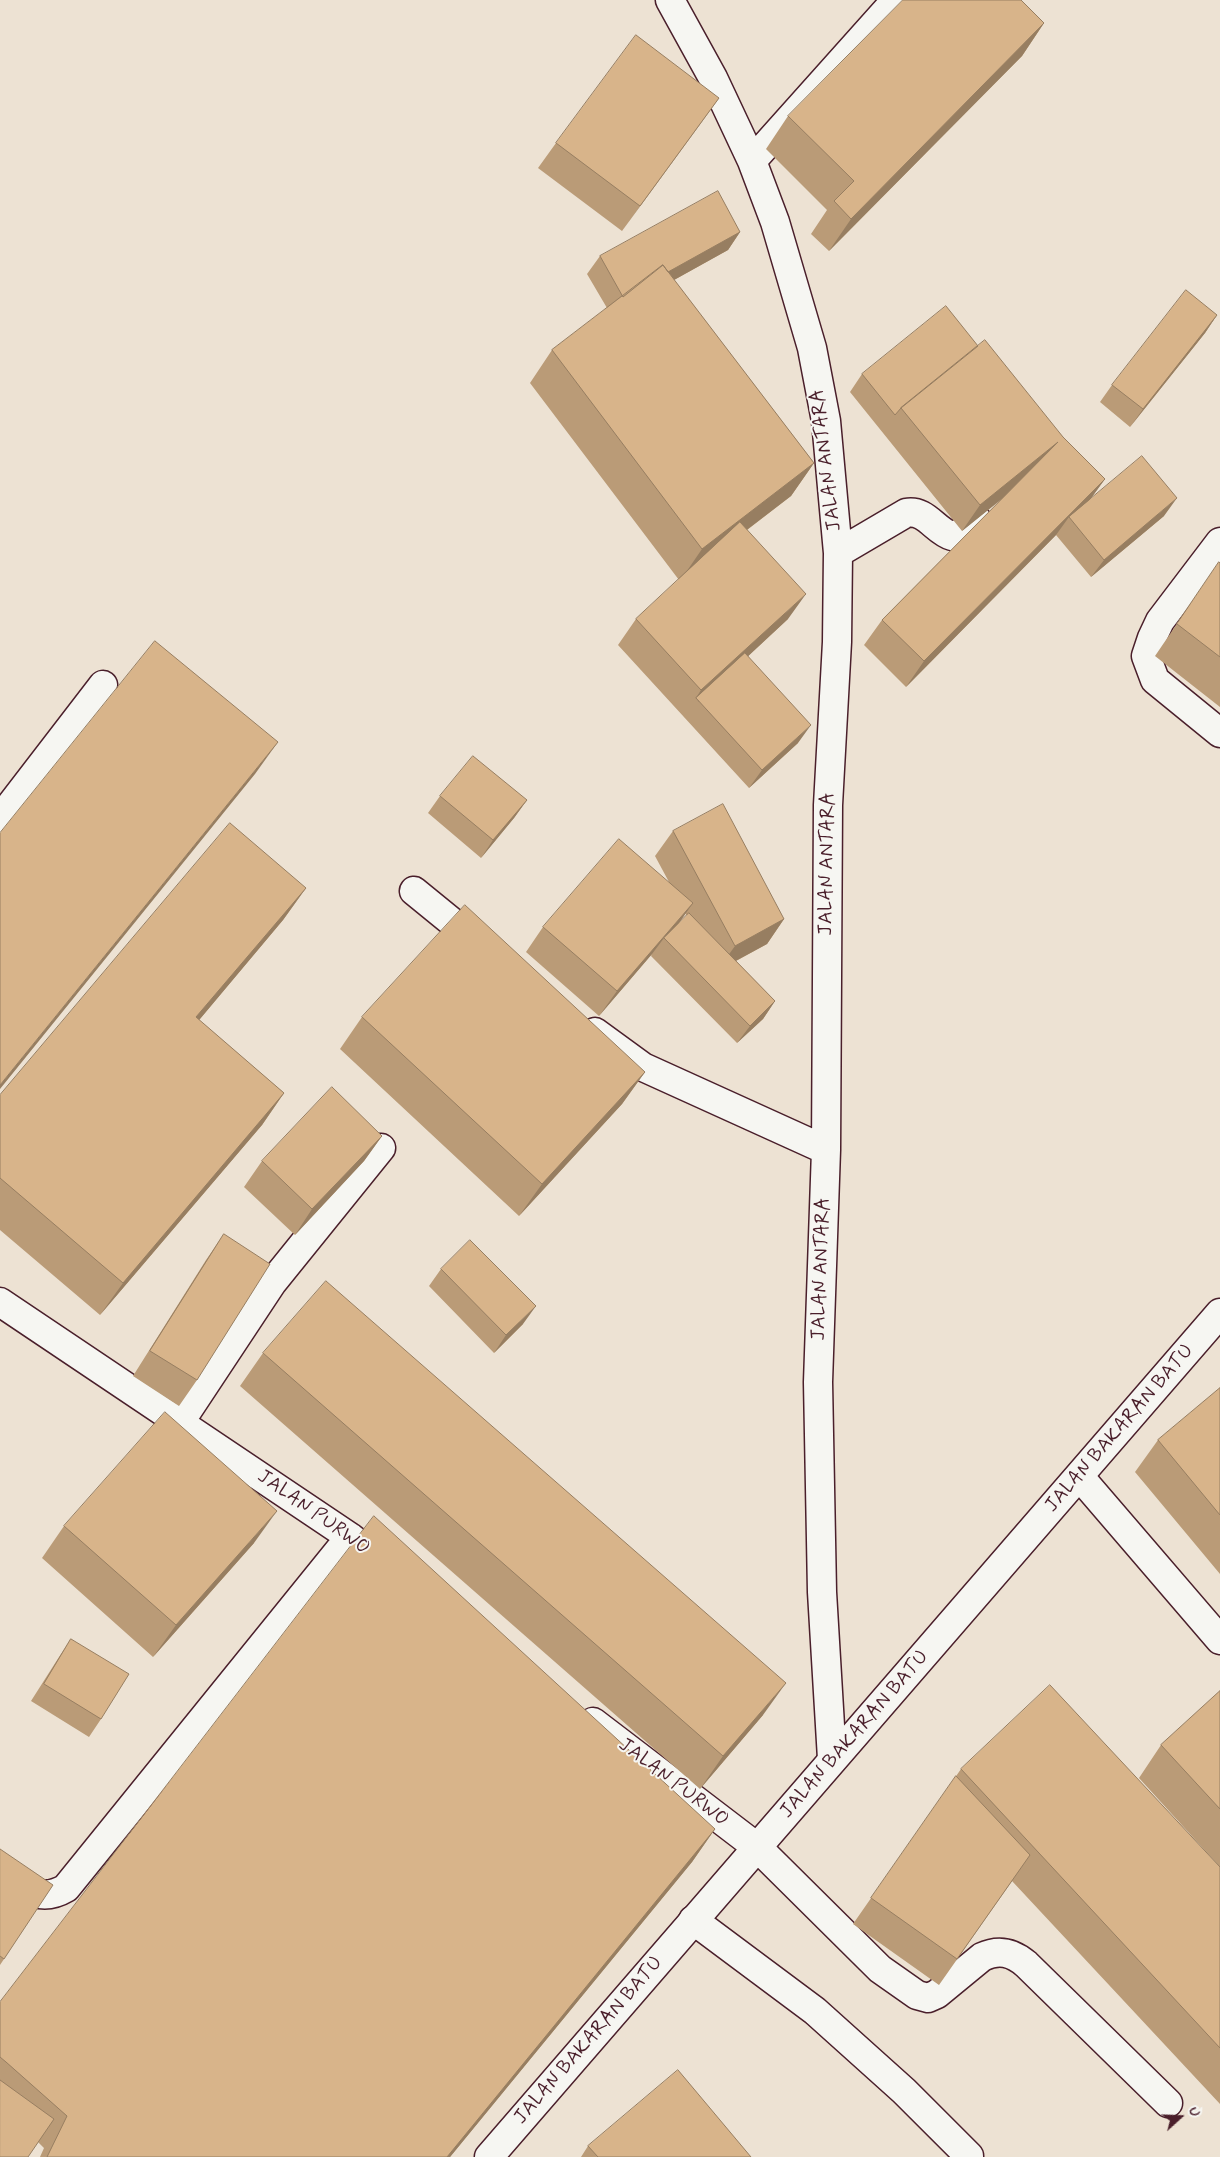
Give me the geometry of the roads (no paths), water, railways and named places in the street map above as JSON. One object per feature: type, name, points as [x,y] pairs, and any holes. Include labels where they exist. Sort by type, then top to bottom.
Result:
[{"type":"main road","name":"JALAN ANTARA","points":[[670,0],[713,78],[752,161],[775,222],[812,348],[826,421],[838,553],[837,642],[828,804],[826,1150],[818,1382],[822,1592],[832,1758]]},
{"type":"main road","points":[[752,161],[896,0]]},
{"type":"main road","points":[[838,553],[906,513],[916,512],[952,536],[968,530],[977,520]]},
{"type":"main road","points":[[1220,542],[1160,621],[1146,656],[1155,680],[1220,733]]},
{"type":"main road","points":[[0,819],[103,685]]},
{"type":"main road","points":[[414,891],[496,958]]},
{"type":"main road","points":[[573,1016],[643,1067],[826,1150]]},
{"type":"main road","points":[[180,1422],[272,1283],[381,1148]]},
{"type":"main road","name":"JALAN PURWO","points":[[0,1302],[350,1537],[405,1579]]},
{"type":"main road","name":"JALAN BAKARAN BATU","points":[[489,2157],[693,1920],[758,1848],[832,1758],[1080,1477],[1220,1313]]},
{"type":"main road","points":[[1080,1477],[1220,1640]]},
{"type":"main road","points":[[0,1870],[25,1888],[41,1896],[56,1894],[66,1888],[350,1537]]},
{"type":"main road","name":"JALAN PURWO","points":[[570,1704],[758,1848],[880,1969],[917,1995],[928,1998],[937,1994],[982,1957],[991,1953],[998,1952],[1017,1957],[1168,2103]]},
{"type":"main road","points":[[693,1920],[815,2011],[892,2079],[969,2156]]}]
